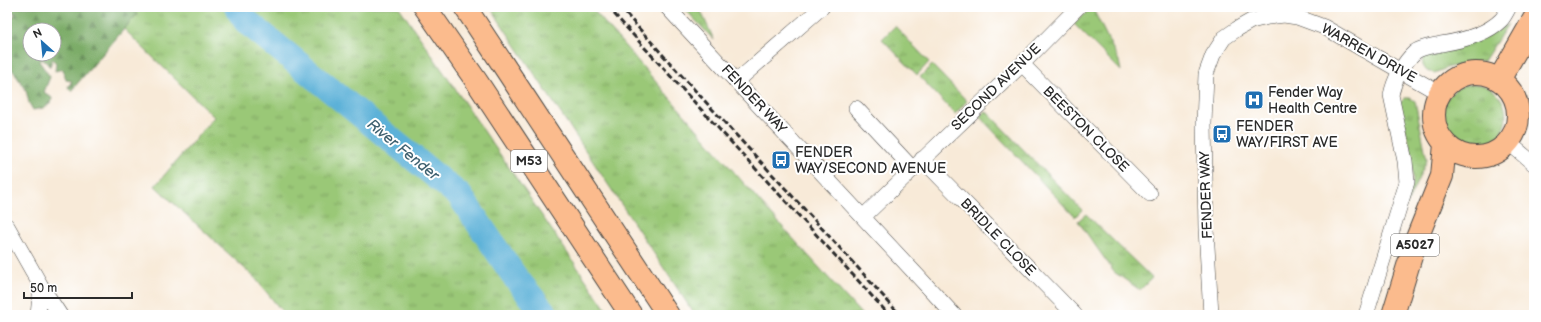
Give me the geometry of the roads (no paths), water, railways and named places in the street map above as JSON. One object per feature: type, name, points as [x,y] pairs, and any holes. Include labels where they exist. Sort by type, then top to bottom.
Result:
[{"type":"main road","name":"M53","points":[[426,7],[631,315]]},
{"type":"main road","name":"M53","points":[[465,7],[668,315]]},
{"type":"main road","points":[[1499,80],[1534,19]]},
{"type":"main road","points":[[1473,73],[1486,74],[1499,80],[1509,89],[1516,102],[1518,116],[1515,130],[1508,142],[1499,150],[1489,155],[1478,157],[1466,156],[1454,152],[1445,144],[1437,133],[1434,120],[1434,106],[1439,93],[1448,83],[1460,76],[1473,73]]},
{"type":"main road","name":"A5027","points":[[1393,315],[1415,243],[1442,176],[1445,144]]},
{"type":"main road","name":"A5027","points":[[1442,176],[1466,156]]},
{"type":"street","name":"FENDER WAY","points":[[667,7],[954,315]]},
{"type":"street","points":[[737,81],[822,7]]},
{"type":"street","name":"SECOND AVENUE","points":[[862,217],[1022,64],[1077,7]]},
{"type":"street","points":[[1366,315],[1407,182],[1405,161],[1391,95],[1393,85],[1400,71],[1415,52],[1427,47],[1479,35],[1501,20],[1509,7]]},
{"type":"street","name":"FENDER WAY","points":[[1211,315],[1204,162],[1206,74],[1213,55],[1224,38],[1237,29],[1251,21],[1300,12]]},
{"type":"street","name":"WARREN DRIVE","points":[[1300,12],[1439,93]]},
{"type":"street","name":"BEESTON CLOSE","points":[[1022,64],[1150,194]]},
{"type":"street","name":"BRIDLE CLOSE","points":[[856,108],[917,163],[1075,315]]},
{"type":"street","points":[[1508,142],[1534,164]]},
{"type":"street","points":[[7,226],[41,286],[60,315]]},
{"type":"street","points":[[38,315],[41,286]]},
{"type":"waterway","name":"River Fender","points":[[237,7],[246,21],[460,196],[515,277],[546,315]]},
{"type":"railway","points":[[608,7],[889,315]]},
{"type":"railway","points":[[620,7],[900,315]]},
{"type":"place","name":"Fender Way Health Centre","points":[[1254,100]]},
{"type":"place","name":"FENDER WAY/FIRST AVE","points":[[1222,134]]},
{"type":"place","name":"FENDER WAY/SECOND AVENUE","points":[[781,160]]}]
